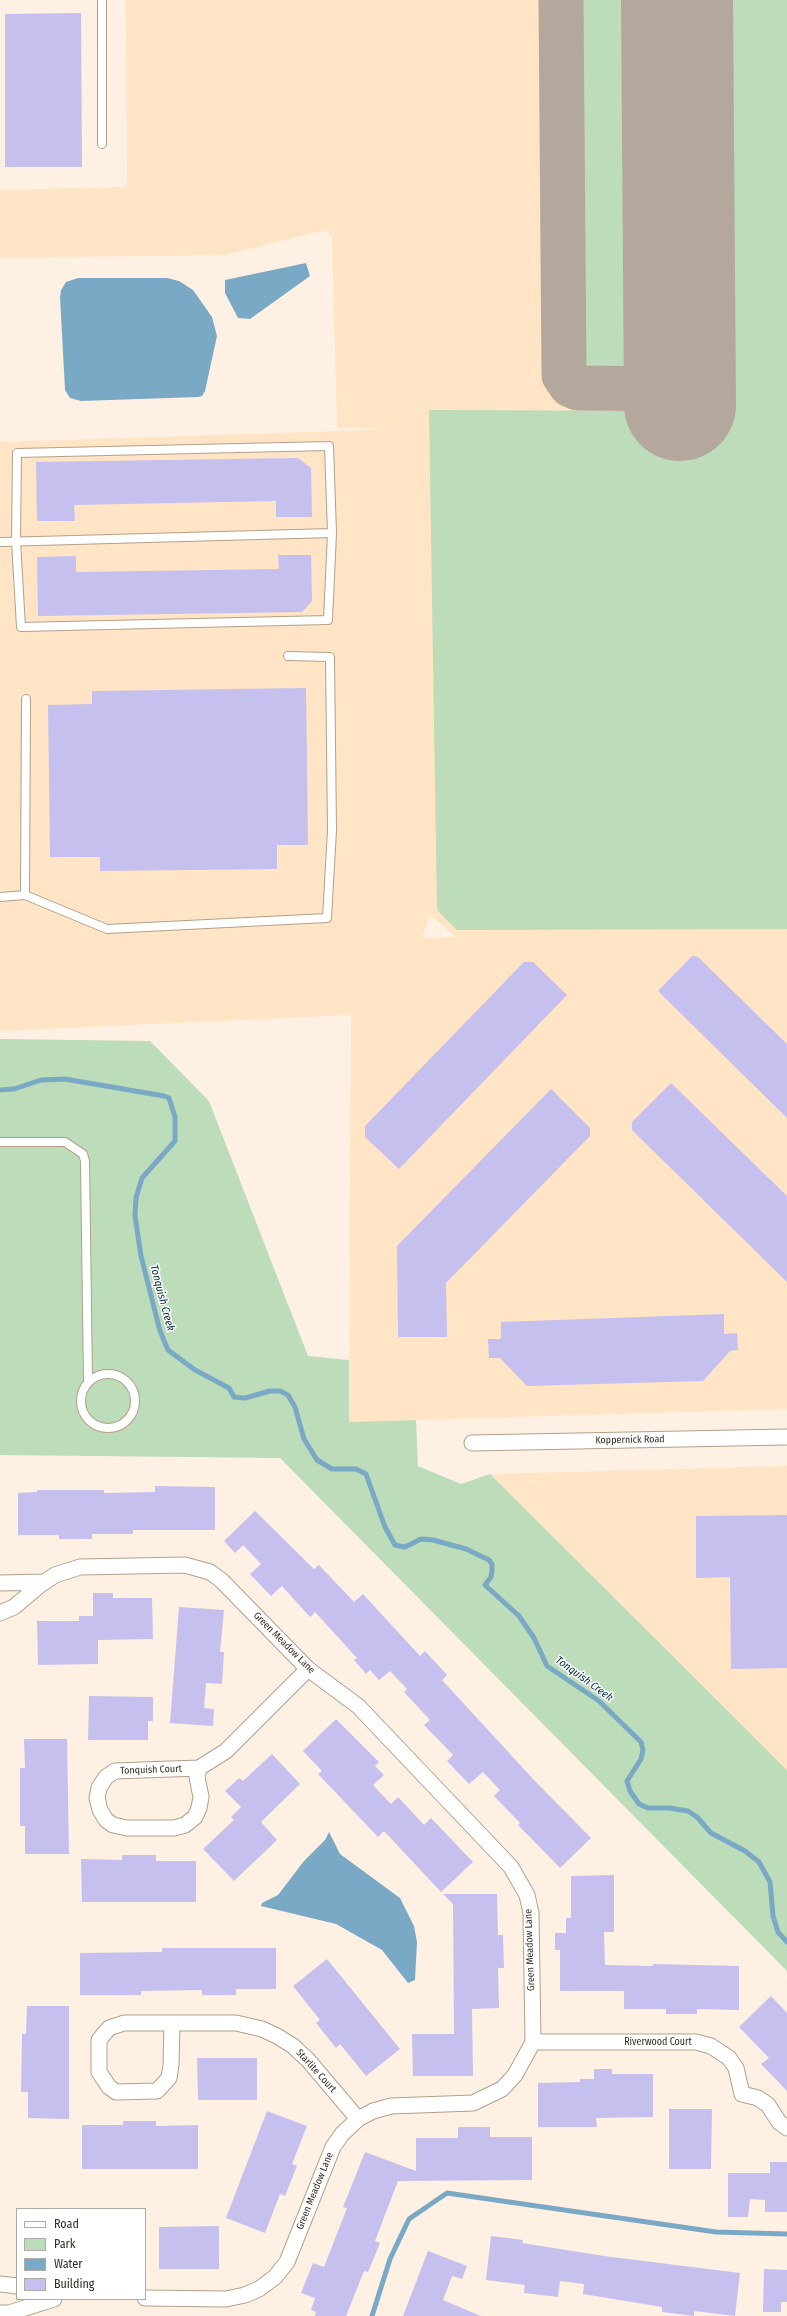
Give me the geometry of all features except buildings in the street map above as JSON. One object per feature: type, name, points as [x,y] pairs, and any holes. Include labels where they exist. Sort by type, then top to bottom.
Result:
[{"type":"street","name":"Koppernick Road","points":[[472,1444],[787,1437]]},
{"type":"street","name":"Green Meadow Lane","points":[[0,1612],[14,1607],[55,1575],[80,1567],[197,1567],[210,1572],[221,1580],[308,1669],[358,1706],[519,1877],[527,1895],[530,1913],[533,2042],[515,2075],[502,2089],[484,2099],[462,2105],[391,2106],[373,2111],[358,2119],[342,2134],[333,2147],[287,2262],[275,2277],[259,2289],[245,2295],[226,2299],[146,2298]]},
{"type":"street","points":[[0,1584],[45,1582]]},
{"type":"street","points":[[199,1768],[226,1751],[308,1669]]},
{"type":"street","name":"Tonquish Court","points":[[199,1768],[197,1777],[200,1797],[199,1808],[195,1817],[185,1825],[174,1828],[127,1828],[113,1825],[106,1820],[100,1810],[97,1798],[99,1788],[106,1777],[115,1771],[199,1768]]},
{"type":"street","name":"Starlite Court","points":[[172,2023],[171,2065],[168,2078],[163,2086],[156,2091],[148,2093],[116,2092],[109,2088],[99,2072],[98,2049],[99,2040],[109,2028],[124,2022],[236,2023],[262,2029],[293,2046],[308,2060],[358,2119]]},
{"type":"street","name":"Riverwood Court","points":[[533,2042],[696,2042],[711,2046],[729,2058],[736,2068],[742,2094],[758,2098],[768,2105],[779,2122],[787,2128]]},
{"type":"street","points":[[0,2284],[16,2286]]},
{"type":"street","points":[[0,2313],[9,2313],[51,2300]]},
{"type":"lane","points":[[102,0],[102,144]]},
{"type":"lane","points":[[329,446],[332,533],[328,620],[21,627],[16,542],[17,453],[329,446]]},
{"type":"lane","points":[[0,542],[332,533]]},
{"type":"lane","points":[[0,897],[25,895],[107,929],[327,918],[332,830],[330,657],[288,656]]},
{"type":"lane","points":[[25,895],[26,699]]},
{"type":"lane","points":[[0,1142],[65,1142],[83,1154],[86,1162],[88,1381],[83,1390],[82,1406],[91,1422],[108,1429],[125,1423],[131,1417],[136,1400],[130,1384],[123,1378],[107,1374],[88,1381]]},
{"type":"shaded area","points":[[126,0],[787,0],[787,1409],[349,1422],[351,1015],[0,1031],[0,442],[400,429],[337,428],[332,237],[325,230],[225,255],[0,258],[0,190],[127,187]],"holes":[[[430,915],[455,937],[422,938]]]},
{"type":"shaded area","points":[[787,1466],[787,1770],[490,1474]]},
{"type":"green space","points":[[572,0],[642,0],[643,367],[631,374],[604,374],[582,369],[580,366],[574,333]]},
{"type":"green space","points":[[709,0],[787,0],[787,929],[457,930],[437,910],[429,410],[712,411]]},
{"type":"green space","points":[[0,1039],[150,1041],[209,1101],[308,1356],[349,1360],[349,1422],[416,1420],[418,1466],[461,1484],[490,1474],[787,1770],[787,1971],[280,1458],[0,1455]]},
{"type":"water","points":[[306,263],[310,276],[250,319],[238,318],[225,293],[225,280]]},
{"type":"water","points":[[78,278],[167,278],[179,281],[193,290],[212,317],[217,336],[205,391],[202,396],[81,401],[70,398],[65,390],[60,297],[61,290],[66,282]]},
{"type":"water","points":[[329,1832],[340,1854],[400,1898],[414,1926],[417,1942],[415,1980],[408,1983],[382,1950],[336,1924],[261,1906],[262,1903],[278,1895],[304,1861],[325,1840]]},
{"type":"waterway","name":"Tonquish Creek","points":[[0,1090],[14,1089],[41,1080],[65,1079],[169,1098],[175,1117],[175,1141],[142,1178],[136,1198],[135,1216],[141,1256],[160,1331],[168,1350],[195,1370],[229,1388],[234,1397],[245,1398],[270,1391],[280,1391],[288,1395],[295,1407],[304,1439],[317,1460],[332,1469],[356,1469],[366,1474],[385,1527],[395,1545],[405,1547],[421,1539],[433,1540],[466,1549],[489,1560],[492,1564],[492,1571],[491,1577],[485,1585],[519,1616],[534,1638],[547,1666],[599,1701],[641,1742],[643,1750],[641,1759],[627,1781],[630,1791],[639,1804],[648,1808],[669,1808],[688,1811],[697,1817],[711,1833],[745,1851],[759,1862],[770,1882],[773,1916],[778,1932],[787,1942]]},
{"type":"waterway","points":[[372,2316],[390,2259],[409,2219],[447,2193],[716,2232],[787,2234]]},
{"type":"taxiway","points":[[561,0],[564,375],[571,385],[578,388],[680,389]]},
{"type":"runway","points":[[677,0],[680,405]]}]
